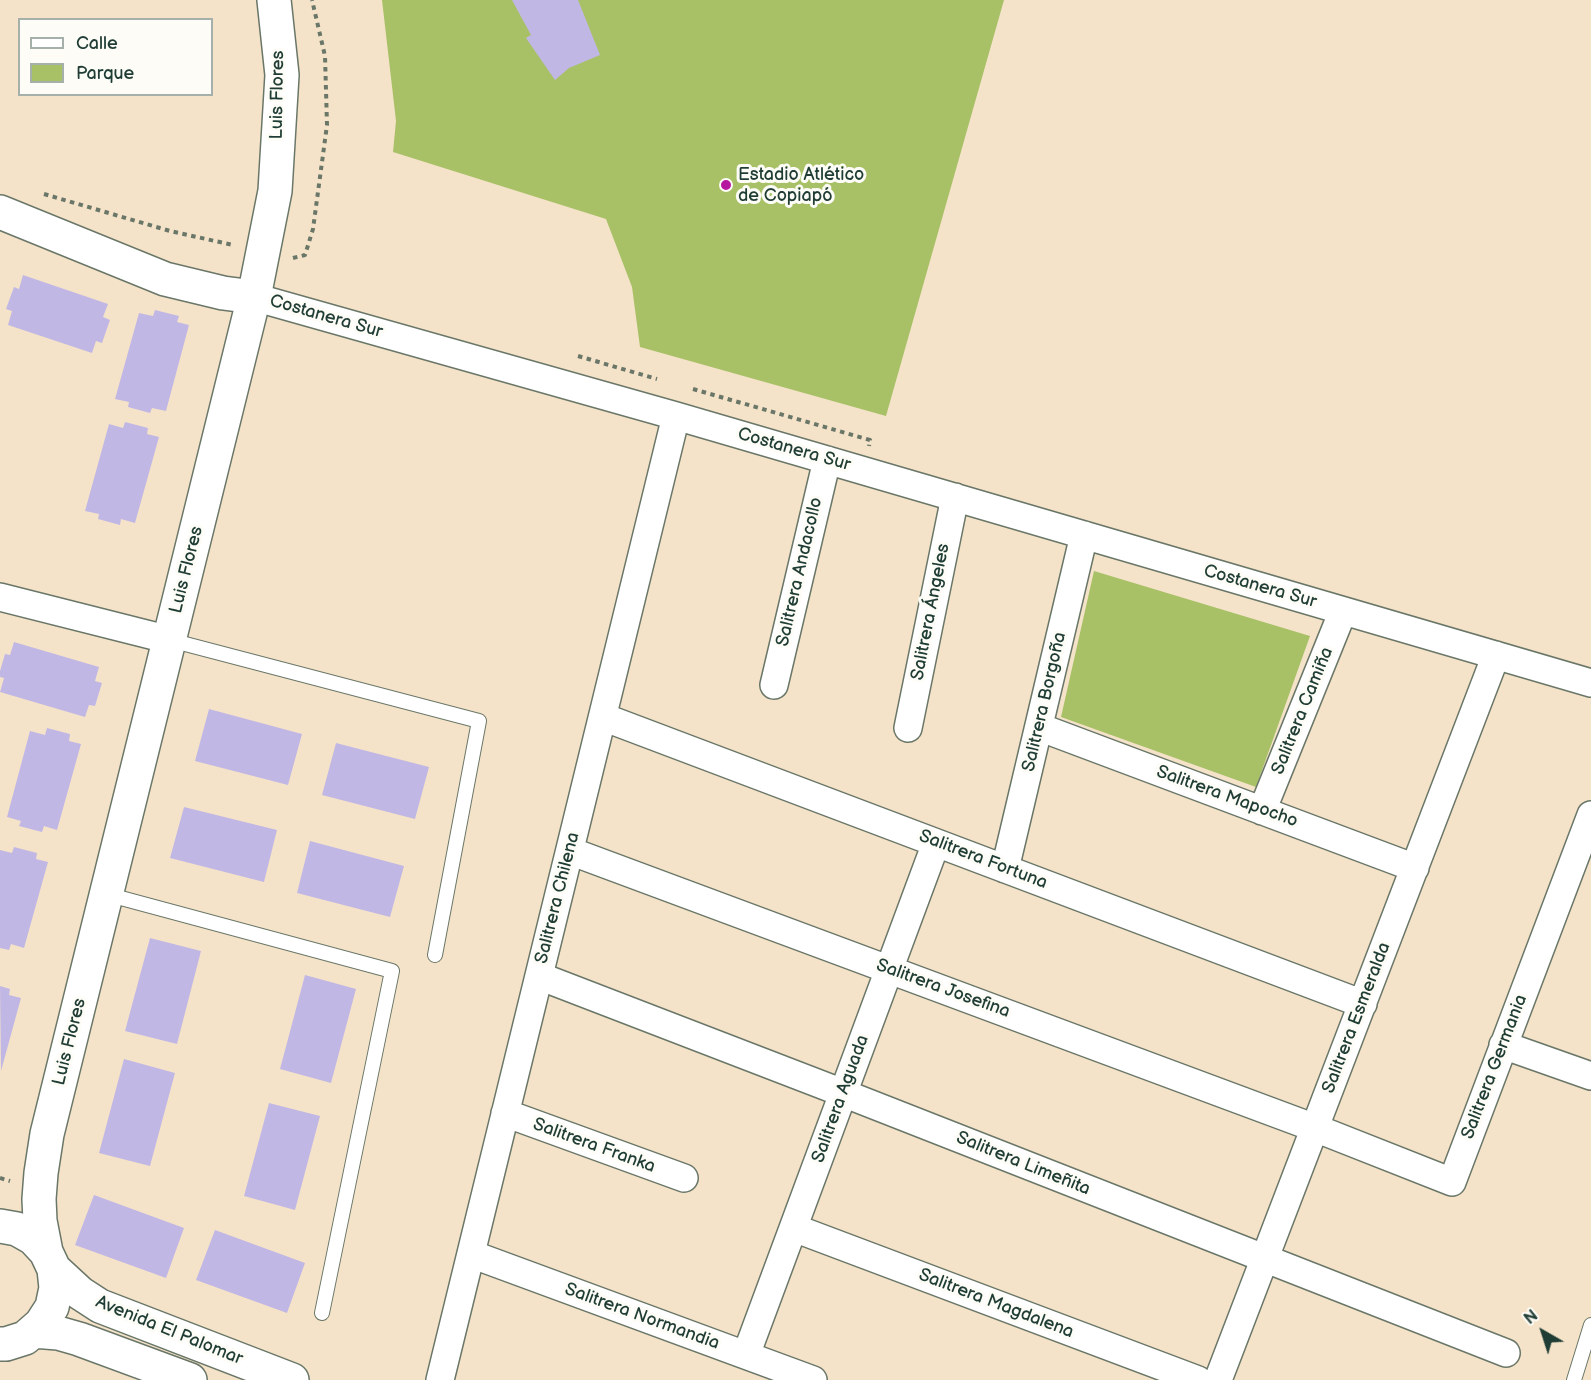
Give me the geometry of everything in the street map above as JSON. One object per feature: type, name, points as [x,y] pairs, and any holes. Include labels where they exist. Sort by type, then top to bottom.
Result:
[{"type":"main road","name":"Luis Flores","points":[[12,1344],[41,1324],[52,1306],[56,1288],[40,1221],[39,1200],[47,1134],[254,297],[275,191],[282,75],[274,0]]},
{"type":"main road","name":"Costanera Sur","points":[[0,212],[165,279],[223,293],[254,297]]},
{"type":"main road","name":"Luis Flores","points":[[0,1218],[8,1212],[20,1195],[47,1134]]},
{"type":"main road","name":"Avenida El Palomar","points":[[0,1226],[16,1229],[33,1238],[50,1261],[80,1293],[100,1306],[292,1380]]},
{"type":"main road","name":"Avenida El Palomar","points":[[12,1344],[58,1333],[190,1380]]},
{"type":"street","name":"Costanera Sur","points":[[254,297],[676,416],[1591,683]]},
{"type":"street","name":"Salitrera Chilena","points":[[440,1380],[676,416]]},
{"type":"street","name":"Salitrera Andacollo","points":[[774,685],[827,460]]},
{"type":"street","name":"Salitrera Ángeles","points":[[908,728],[955,497]]},
{"type":"street","name":"Salitrera Borgoña","points":[[1005,869],[1084,535]]},
{"type":"street","points":[[0,597],[170,640]]},
{"type":"street","name":"Salitrera Camiña","points":[[1262,810],[1343,611]]},
{"type":"street","name":"Salitrera Esmeralda","points":[[1218,1380],[1496,655]]},
{"type":"street","name":"Salitrera Fortuna","points":[[603,717],[1363,1004]]},
{"type":"street","name":"Salitrera Mapocho","points":[[1039,727],[1415,867]]},
{"type":"street","name":"Salitrera Germania","points":[[1315,1128],[1452,1182],[1591,815]]},
{"type":"street","name":"Salitrera Aguada","points":[[747,1355],[936,843]]},
{"type":"street","name":"Salitrera Josefina","points":[[570,851],[1315,1128]]},
{"type":"street","name":"Salitrera Limeñita","points":[[539,976],[1506,1353]]},
{"type":"street","points":[[1503,1045],[1591,1076]]},
{"type":"street","name":"Salitrera Franka","points":[[505,1113],[684,1178]]},
{"type":"street","name":"Salitrera Magdalena","points":[[794,1228],[1198,1380]]},
{"type":"street","name":"Salitrera Normandia","points":[[471,1254],[813,1380]]},
{"type":"lane","points":[[170,640],[479,721],[435,955]]},
{"type":"lane","points":[[106,894],[392,971],[322,1313]]},
{"type":"lane","points":[[1574,1380],[1591,1326]]},
{"type":"path","points":[[41,193],[170,231],[263,252]]},
{"type":"green space","name":"Estadio Atlético de Copiapó","points":[[382,0],[1004,0],[886,416],[640,347],[632,287],[606,219],[393,152],[396,121]]},
{"type":"green space","points":[[1094,571],[1310,636],[1256,787],[1061,717]]},
{"type":"building","points":[[512,0],[578,0],[600,55],[569,68],[555,80],[526,38],[531,35]]},
{"type":"building","points":[[23,275],[108,304],[103,317],[110,320],[102,343],[96,341],[92,353],[8,325],[12,311],[6,309],[14,287],[19,289]]},
{"type":"building","points":[[155,310],[179,316],[177,322],[189,325],[166,411],[152,408],[150,413],[128,407],[129,402],[115,399],[139,313],[153,316]]},
{"type":"building","points":[[125,422],[148,428],[147,434],[159,437],[135,523],[121,519],[120,525],[98,519],[99,514],[85,511],[109,424],[123,428]]},
{"type":"building","points":[[14,642],[99,667],[95,681],[102,683],[95,706],[89,705],[85,717],[0,692],[4,678],[0,677],[0,671],[5,654],[10,655]]},
{"type":"building","points":[[209,709],[302,734],[288,785],[195,761]]},
{"type":"building","points":[[47,728],[70,734],[69,741],[81,744],[57,830],[44,826],[42,832],[19,826],[21,821],[7,817],[30,731],[45,735]]},
{"type":"building","points":[[336,743],[429,767],[415,819],[322,795]]},
{"type":"building","points":[[184,807],[277,830],[264,882],[170,858]]},
{"type":"building","points":[[310,841],[404,866],[390,917],[297,893]]},
{"type":"building","points":[[14,847],[37,853],[36,859],[48,862],[24,948],[11,944],[9,950],[0,948],[0,850],[12,853]]},
{"type":"building","points":[[150,938],[201,951],[177,1044],[125,1031]]},
{"type":"building","points":[[305,975],[356,989],[331,1083],[280,1069]]},
{"type":"building","points":[[0,986],[10,989],[9,995],[21,998],[1,1071]]},
{"type":"building","points":[[124,1059],[175,1073],[150,1166],[99,1153]]},
{"type":"building","points":[[269,1103],[320,1116],[295,1210],[244,1196]]},
{"type":"building","points":[[94,1195],[184,1228],[166,1278],[75,1245]]},
{"type":"building","points":[[215,1230],[305,1263],[287,1313],[196,1280]]},
{"type":"place","name":"Estadio Atlético de Copiapó","points":[[726,185]]}]
